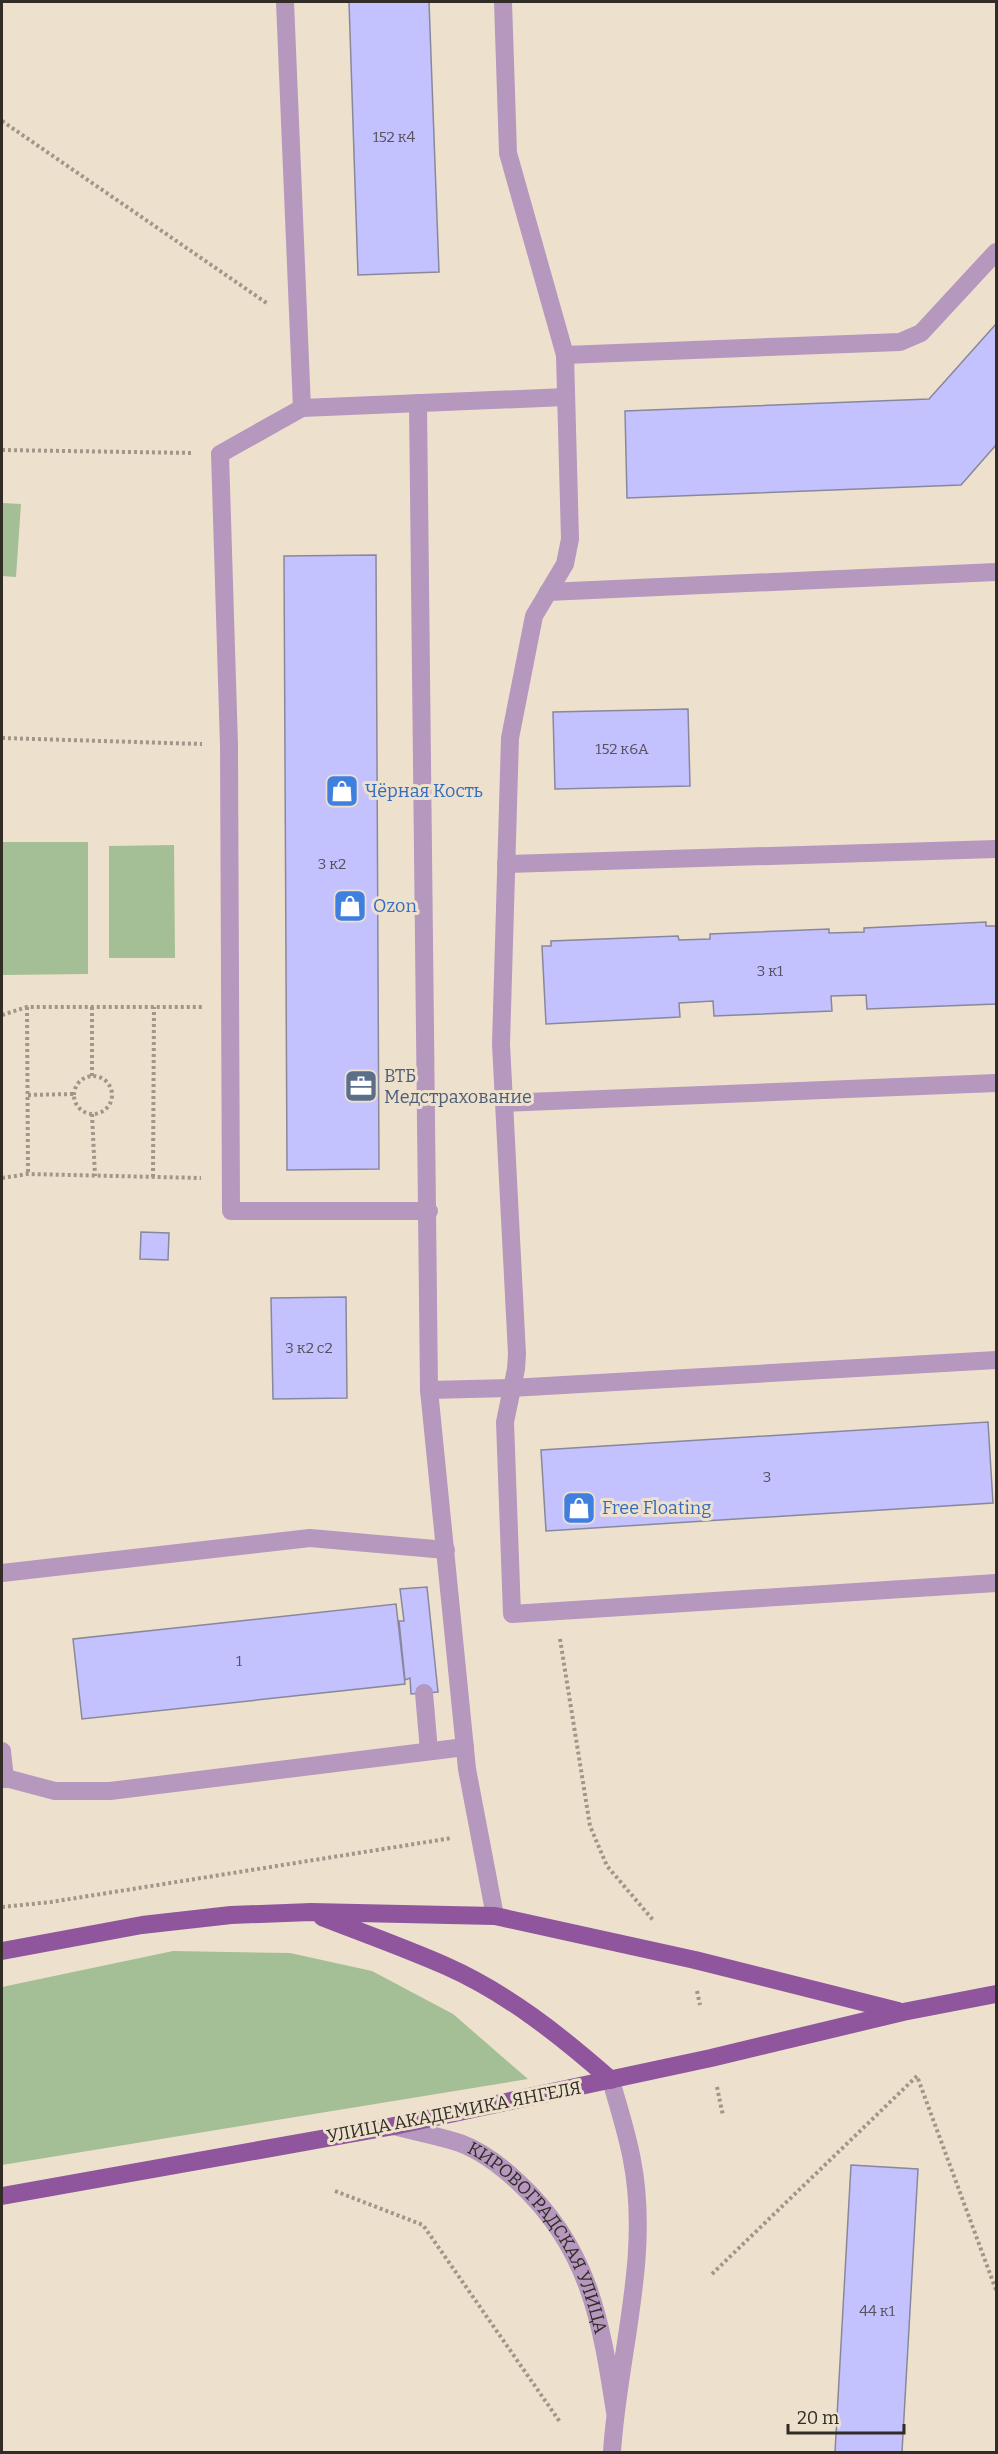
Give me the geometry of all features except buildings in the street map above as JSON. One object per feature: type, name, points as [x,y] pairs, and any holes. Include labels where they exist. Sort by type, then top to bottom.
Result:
[{"type":"main road","name":"УЛИЦА АКАДЕМИКА ЯНГЕЛЯ","points":[[2,1951],[142,1925],[231,1915],[311,1912],[495,1916],[695,1960],[903,2012]]},
{"type":"main road","points":[[311,1912],[448,1966],[507,1999],[563,2038],[611,2080]]},
{"type":"main road","name":"УЛИЦА АКАДЕМИКА ЯНГЕЛЯ","points":[[2,2196],[394,2126],[611,2080],[903,2012],[996,1994]]},
{"type":"street","points":[[285,2],[302,408]]},
{"type":"street","points":[[502,2],[508,153],[565,355],[570,539],[565,564],[534,616],[510,738],[501,1044],[517,1354],[505,1422],[512,1614],[996,1582]]},
{"type":"street","points":[[565,355],[900,342],[921,333],[996,252]]},
{"type":"street","points":[[429,1211],[231,1211],[229,745],[220,454],[302,408],[566,397]]},
{"type":"street","points":[[418,403],[429,1211],[429,1390],[465,1747],[495,1916]]},
{"type":"street","points":[[548,592],[996,572]]},
{"type":"street","points":[[506,864],[996,849]]},
{"type":"street","points":[[504,1103],[996,1083]]},
{"type":"street","points":[[429,1390],[511,1388],[996,1360]]},
{"type":"street","points":[[2,1573],[310,1538],[446,1550]]},
{"type":"street","points":[[424,1693],[429,1751]]},
{"type":"street","points":[[2,1751],[3,1778],[55,1791],[110,1791],[465,1747]]},
{"type":"street","name":"КИРОВОГРАДСКАЯ УЛИЦА","points":[[611,2080],[632,2161],[637,2216],[635,2280],[615,2412],[612,2452]]},
{"type":"street","name":"КИРОВОГРАДСКАЯ УЛИЦА","points":[[394,2126],[462,2144],[500,2165],[538,2200],[579,2261],[604,2343],[615,2412]]},
{"type":"path","points":[[2,121],[298,324]]},
{"type":"path","points":[[2,450],[220,454]]},
{"type":"path","points":[[2,738],[229,745]]},
{"type":"path","points":[[2,1016],[27,1007],[230,1007]]},
{"type":"path","points":[[27,1007],[28,1174]]},
{"type":"path","points":[[92,1007],[92,1076]]},
{"type":"path","points":[[153,1177],[154,1007]]},
{"type":"path","points":[[92,1076],[105,1079],[109,1084],[112,1098],[106,1109],[92,1114],[78,1108],[74,1094],[81,1080],[92,1076]]},
{"type":"path","points":[[27,1095],[74,1094]]},
{"type":"path","points":[[92,1114],[95,1176]]},
{"type":"path","points":[[2,1178],[28,1174],[230,1179]]},
{"type":"path","points":[[556,1611],[590,1826],[606,1866],[658,1926]]},
{"type":"path","points":[[2,1907],[51,1902],[480,1834]]},
{"type":"path","points":[[712,2274],[917,2076],[996,2290]]},
{"type":"path","points":[[716,2084],[723,2116]]},
{"type":"path","points":[[335,2191],[423,2225],[560,2422]]},
{"type":"green space","points":[[2,503],[21,504],[16,577],[2,576]]},
{"type":"green space","points":[[2,842],[88,842],[88,974],[2,975]]},
{"type":"green space","points":[[174,845],[175,958],[109,958],[109,846]]},
{"type":"green space","points":[[173,1951],[290,1953],[372,1971],[453,2014],[528,2079],[2,2165],[2,1987]]},
{"type":"place","name":"Чёрная Кость","points":[[342,791]]},
{"type":"place","name":"Ozon","points":[[350,906]]},
{"type":"place","name":"ВТБ Медстрахование","points":[[361,1086]]},
{"type":"place","name":"Free Floating","points":[[579,1508]]}]
